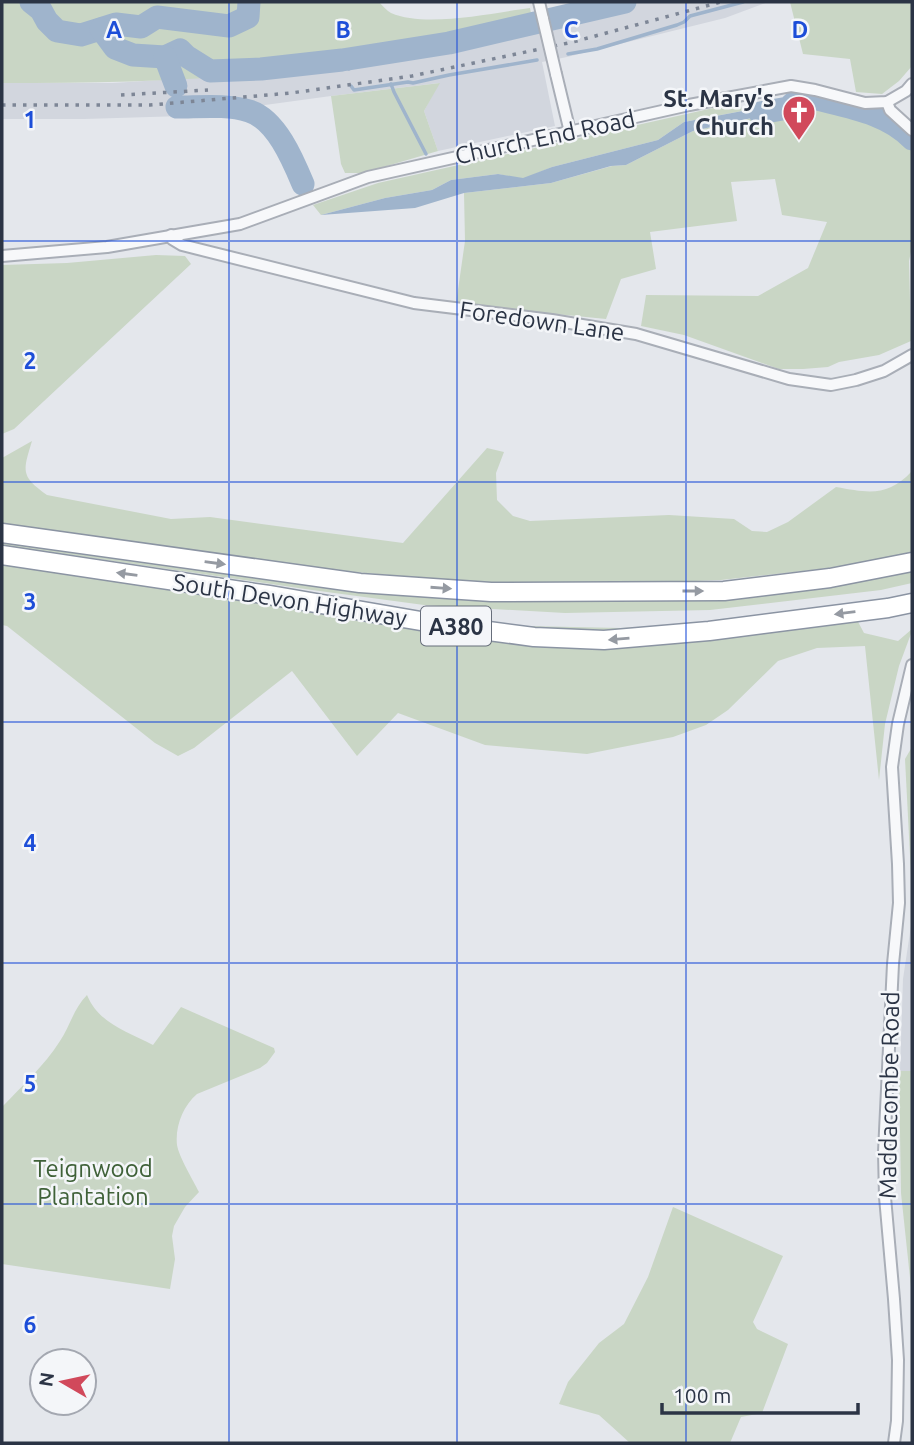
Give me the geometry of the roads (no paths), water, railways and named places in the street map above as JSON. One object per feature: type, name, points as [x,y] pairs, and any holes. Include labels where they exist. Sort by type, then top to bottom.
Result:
[{"type":"highway","name":"South Devon Highway","points":[[2,533],[360,583],[491,592],[724,591],[830,578],[912,562]]},
{"type":"highway","name":"South Devon Highway","points":[[2,555],[534,637],[604,640],[709,631],[912,603]]},
{"type":"street","points":[[539,2],[570,132]]},
{"type":"street","points":[[912,84],[906,91],[887,102],[890,110],[912,130]]},
{"type":"street","name":"Church End Road","points":[[2,256],[107,247],[240,224],[368,177],[689,105],[791,86],[865,103],[887,102]]},
{"type":"street","name":"Foredown Lane","points":[[171,235],[172,239],[191,248],[414,303],[552,320],[636,334],[789,379],[831,385],[843,383],[884,370],[912,355]]},
{"type":"street","name":"Maddacombe Road","points":[[894,1443],[898,1360],[884,1152],[893,964],[899,904],[892,767],[898,724],[912,665]]},
{"type":"water","points":[[788,108],[693,131],[626,165],[611,166],[551,183],[464,193],[415,208],[321,215],[385,198],[432,190],[451,180],[498,174],[523,178],[552,167],[658,140],[684,122],[753,109]]},
{"type":"waterway","points":[[31,2],[41,10],[57,31],[81,35],[116,24],[141,27],[157,17],[229,26],[248,17],[249,2]]},
{"type":"waterway","points":[[101,29],[115,48],[133,55],[165,57],[180,50],[210,71],[261,69],[342,60],[449,43],[625,2]]},
{"type":"waterway","points":[[568,54],[597,49],[677,25],[690,16],[743,2]]},
{"type":"waterway","points":[[165,57],[176,86]]},
{"type":"waterway","points":[[348,59],[349,69]]},
{"type":"waterway","points":[[351,86],[354,90],[413,83],[537,60]]},
{"type":"waterway","points":[[391,84],[426,154]]},
{"type":"waterway","points":[[760,113],[788,108],[802,95],[875,115],[889,121],[912,139]]},
{"type":"waterway","points":[[177,107],[232,107],[259,115],[275,131],[303,184]]},
{"type":"railway","points":[[2,105],[150,105],[291,93],[412,76],[573,42],[721,2]]},
{"type":"railway","points":[[121,95],[208,90]]},
{"type":"place","name":"St. Mary's Church","points":[[799,142]]},
{"type":"park label","name":"Teignwood Plantation","points":[[93,1182]]}]
